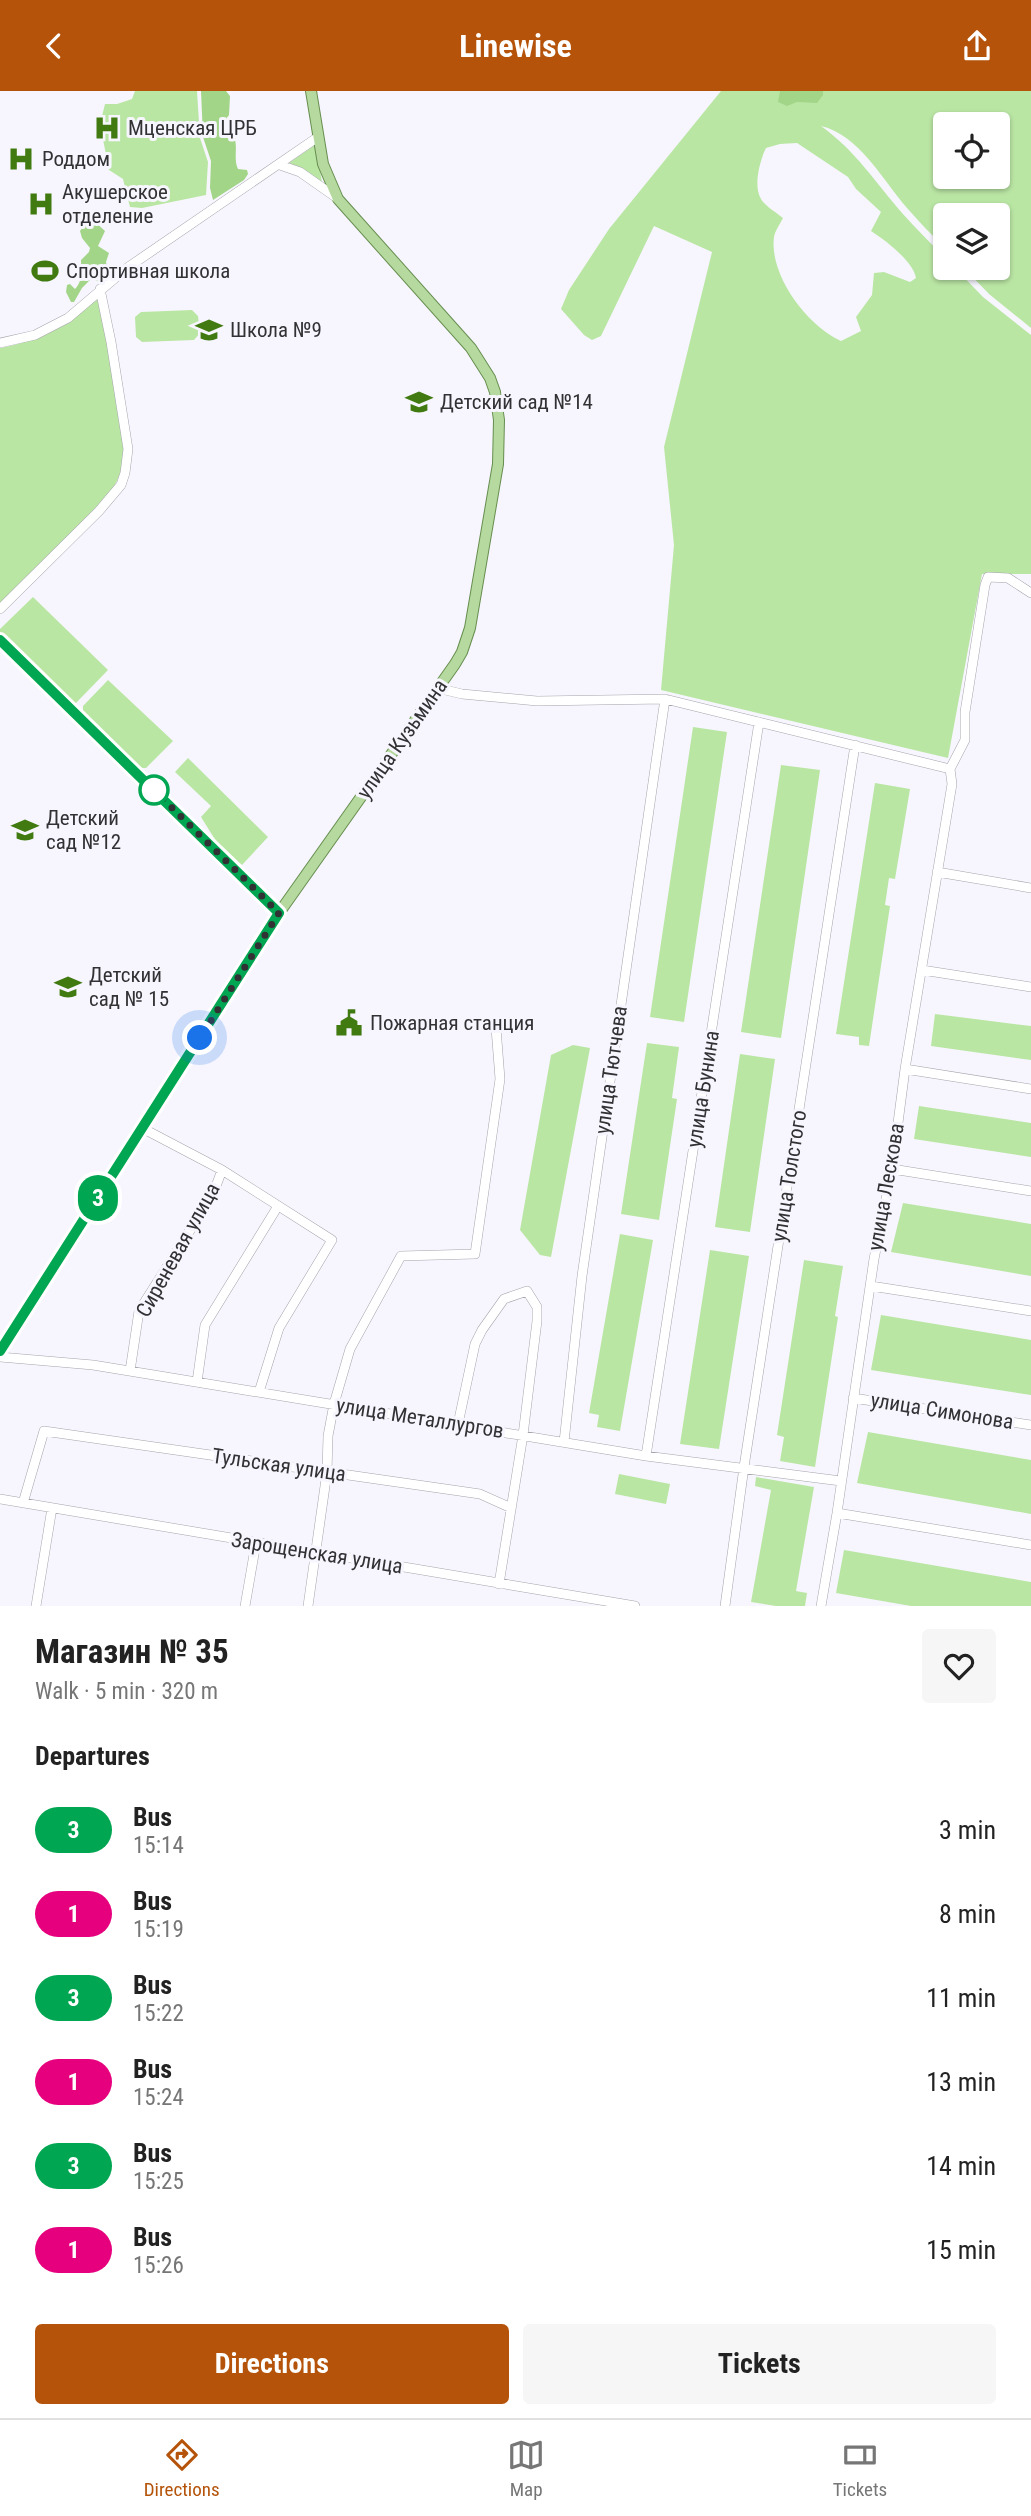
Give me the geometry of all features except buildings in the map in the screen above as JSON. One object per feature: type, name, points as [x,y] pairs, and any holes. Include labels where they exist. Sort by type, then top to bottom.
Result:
[{"type":"main road","name":"улица Кузьмина","points":[[0,1351],[279,913],[462,652],[475,608],[498,464],[499,421],[490,378],[471,348],[338,199],[327,176],[311,91]]},
{"type":"street","points":[[0,343],[49,329],[68,318],[100,289],[187,225],[318,137]]},
{"type":"street","points":[[280,165],[300,172],[338,199]]},
{"type":"street","points":[[0,609],[99,512],[121,485],[125,473],[128,449],[100,289]]},
{"type":"street","points":[[437,688],[462,694],[537,701],[664,699],[950,769],[965,740],[965,712],[988,577],[1008,578],[1031,593]]},
{"type":"street","points":[[0,640],[279,913]]},
{"type":"street","name":"улица Тютчева","points":[[564,1442],[582,1276],[664,699]]},
{"type":"street","name":"улица Бунина","points":[[646,1456],[759,722]]},
{"type":"street","name":"улица Толстого","points":[[725,1606],[855,745]]},
{"type":"street","name":"улица Лескова","points":[[821,1606],[874,1259],[892,1169],[905,1069],[953,784],[950,769]]},
{"type":"street","points":[[937,872],[1031,888]]},
{"type":"street","points":[[922,970],[1031,987]]},
{"type":"street","points":[[308,1606],[327,1472],[328,1436],[350,1349],[401,1256],[475,1254],[500,1079],[496,1028]]},
{"type":"street","points":[[905,1069],[1031,1089]]},
{"type":"street","points":[[142,1128],[222,1170],[332,1240],[279,1328],[259,1392]]},
{"type":"street","points":[[892,1169],[1031,1191]]},
{"type":"street","name":"Сиреневая улица","points":[[130,1371],[139,1311],[213,1194],[222,1170]]},
{"type":"street","points":[[197,1382],[205,1325],[278,1206]]},
{"type":"street","points":[[871,1286],[1031,1311]]},
{"type":"street","points":[[458,1424],[475,1344],[482,1330],[504,1300],[527,1291],[537,1307],[537,1321],[523,1435],[499,1584]]},
{"type":"street","name":"улица Металлургов","points":[[0,1357],[93,1365],[646,1456],[841,1481]]},
{"type":"street","name":"улица Симонова","points":[[853,1398],[1031,1425]]},
{"type":"street","name":"Тульская улица","points":[[23,1503],[44,1431],[480,1494],[511,1507]]},
{"type":"street","name":"Зарощенская улица","points":[[0,1499],[590,1602],[635,1606]]},
{"type":"street","points":[[36,1606],[52,1508]]},
{"type":"street","points":[[837,1513],[1031,1545]]},
{"type":"street","points":[[245,1606],[256,1543]]},
{"type":"green space","points":[[135,91],[197,91],[200,138],[208,162],[206,195],[142,208],[130,207],[123,179],[109,170],[100,124],[105,104],[117,104],[132,99]]},
{"type":"green space","points":[[201,91],[226,91],[230,96],[229,115],[220,127],[230,131],[233,136],[238,169],[247,170],[248,174],[244,180],[213,200],[210,188],[211,161],[203,137]]},
{"type":"green space","points":[[721,91],[1031,91],[1031,328],[976,280],[1010,280],[1010,203],[933,203],[933,236],[858,148],[835,131],[821,126],[855,156],[933,245],[933,280],[967,280],[983,297],[1031,335],[1031,574],[982,574],[948,758],[661,690],[674,545],[664,447],[712,252],[654,226],[601,336],[592,340],[584,335],[561,309],[569,290],[609,229]],"holes":[[[797,143],[848,177],[856,189],[881,212],[871,231],[904,258],[916,278],[910,282],[884,272],[874,273],[872,295],[856,317],[861,331],[841,341],[828,334],[804,312],[784,283],[774,252],[775,235],[783,218],[761,199],[758,173],[766,148]]]},
{"type":"green space","points":[[780,91],[823,91],[823,95],[817,103],[797,102],[787,106],[778,102]]},
{"type":"green space","points":[[313,146],[316,147],[322,182],[289,163]]},
{"type":"green space","points":[[93,220],[105,231],[98,246],[109,253],[106,262],[108,272],[101,281],[90,280],[74,302],[71,302],[66,292],[67,285],[70,284],[75,289],[78,286],[81,260],[90,248],[80,231],[86,222]]},
{"type":"green space","points":[[97,298],[121,425],[123,455],[120,473],[108,495],[0,604],[0,348],[41,336]]},
{"type":"green space","points":[[192,310],[198,316],[200,333],[194,340],[142,342],[136,337],[135,317],[141,312]]},
{"type":"green space","points":[[33,597],[108,670],[75,704],[0,632]]},
{"type":"green space","points":[[108,680],[173,741],[146,768],[140,768],[83,713],[83,706]]},
{"type":"green space","points":[[693,727],[727,732],[684,1022],[650,1017]]},
{"type":"green space","points":[[188,758],[268,837],[242,865],[216,841],[201,817],[211,806],[175,772]]},
{"type":"green space","points":[[781,765],[820,770],[781,1038],[741,1032]]},
{"type":"green space","points":[[875,783],[910,789],[895,879],[889,878],[885,905],[890,906],[869,1046],[859,1045],[859,1037],[836,1034]]},
{"type":"green space","points":[[935,1014],[1031,1026],[1031,1060],[931,1046]]},
{"type":"green space","points":[[647,1043],[679,1047],[672,1098],[677,1099],[659,1220],[621,1214]]},
{"type":"green space","points":[[573,1045],[590,1048],[551,1257],[540,1255],[520,1230],[551,1055]]},
{"type":"green space","points":[[740,1054],[775,1059],[750,1232],[715,1227]]},
{"type":"green space","points":[[919,1106],[1031,1123],[1031,1157],[914,1139]]},
{"type":"green space","points":[[903,1203],[1031,1224],[1031,1276],[891,1252]]},
{"type":"green space","points":[[620,1234],[653,1240],[620,1431],[597,1427],[599,1415],[589,1413]]},
{"type":"green space","points":[[710,1250],[749,1256],[719,1449],[680,1444]]},
{"type":"green space","points":[[804,1260],[843,1266],[815,1467],[780,1461],[784,1437],[777,1435]]},
{"type":"green space","points":[[881,1315],[1031,1340],[1031,1395],[871,1370]]},
{"type":"green space","points":[[868,1432],[1031,1460],[1031,1514],[857,1483]]},
{"type":"green space","points":[[619,1474],[670,1484],[666,1504],[615,1494]]},
{"type":"green space","points":[[756,1477],[814,1487],[796,1591],[807,1593],[805,1606],[776,1606],[751,1602],[771,1490],[755,1486]]},
{"type":"green space","points":[[844,1550],[1031,1582],[1031,1606],[911,1606],[836,1593]]},
{"type":"bus line","name":"3","points":[[0,640],[279,913],[0,1351]]},
{"type":"place","name":"Мценская ЦРБ","points":[[107,128]]},
{"type":"place","name":"Роддом","points":[[21,159]]},
{"type":"place","name":"Акушерское отделение","points":[[41,204]]},
{"type":"place","name":"Спортивная школа","points":[[45,271]]},
{"type":"place","name":"Школа №9","points":[[209,330]]},
{"type":"place","name":"Детский сад №14","points":[[419,402]]},
{"type":"place","name":"Детский сад №12","points":[[25,830]]},
{"type":"place","name":"Детский сад № 15","points":[[68,987]]},
{"type":"place","name":"Пожарная станция","points":[[349,1023]]},
{"type":"route","points":[[154,790],[279,913],[200,1038]]}]
